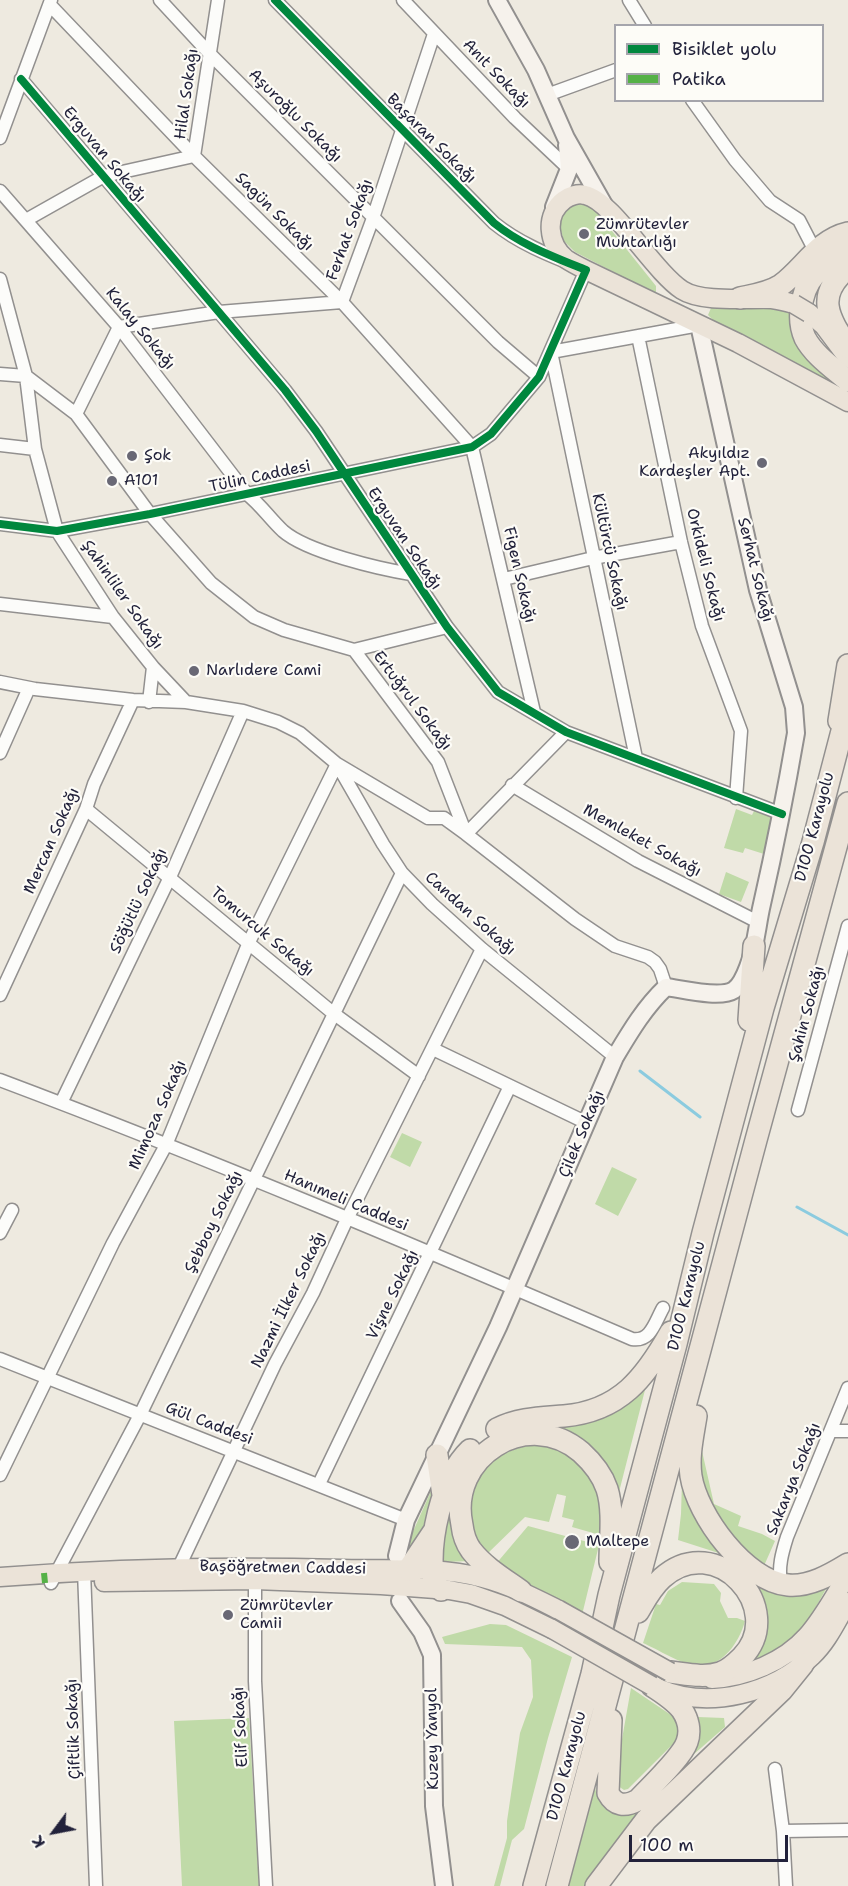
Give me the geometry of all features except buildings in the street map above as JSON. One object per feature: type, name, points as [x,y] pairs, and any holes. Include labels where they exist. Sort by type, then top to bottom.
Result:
[{"type":"highway","points":[[740,298],[766,292],[781,285],[815,251],[846,239]]},
{"type":"highway","points":[[846,239],[808,280],[802,298],[800,321],[805,337],[814,351],[848,381]]},
{"type":"highway","points":[[848,268],[836,278],[828,291],[827,308],[834,326],[848,347]]},
{"type":"highway","points":[[830,774],[848,665]]},
{"type":"highway","name":"D100 Karayolu","points":[[534,1886],[592,1674],[609,1595],[763,1008],[813,842],[848,708]]},
{"type":"highway","name":"D100 Karayolu","points":[[557,1886],[704,1335],[841,859],[848,803]]},
{"type":"highway","points":[[743,1084],[753,986],[754,946]]},
{"type":"highway","points":[[436,1580],[436,1528],[444,1496],[453,1473],[463,1458],[477,1443],[493,1432],[518,1421],[573,1415],[608,1405],[629,1390],[644,1375],[657,1358],[684,1308]]},
{"type":"highway","points":[[704,1335],[690,1454],[690,1473],[693,1487],[707,1516],[737,1555],[752,1569],[773,1581],[797,1584],[814,1581],[848,1564]]},
{"type":"highway","points":[[521,1592],[487,1566],[471,1550],[465,1539],[461,1522],[460,1500],[470,1471],[489,1451],[510,1438],[543,1434],[575,1447],[592,1462],[604,1480],[610,1509],[609,1595]]},
{"type":"highway","points":[[437,1455],[444,1496]]},
{"type":"highway","points":[[403,1563],[436,1528]]},
{"type":"highway","points":[[626,1634],[648,1595],[660,1580],[676,1569],[693,1563],[707,1562],[730,1572],[743,1584],[755,1609],[756,1629],[751,1646],[738,1661],[721,1673],[702,1676],[670,1672]]},
{"type":"highway","points":[[596,1886],[634,1834],[658,1807],[782,1689],[803,1664]]},
{"type":"highway","points":[[615,1671],[607,1785],[612,1799],[617,1803],[631,1804],[638,1800],[684,1748],[688,1740],[689,1728],[681,1708],[652,1686]]},
{"type":"main road","points":[[497,0],[524,46],[566,138],[604,205],[659,271],[683,291],[704,297],[775,300],[802,308],[824,326],[848,358]]},
{"type":"main road","points":[[566,138],[569,169],[550,218],[550,229],[556,245],[565,258],[586,270]]},
{"type":"main road","points":[[554,207],[568,197],[578,195],[586,195],[604,205]]},
{"type":"main road","name":"Başaran Sokağı","points":[[586,270],[753,351],[848,402]]},
{"type":"main road","points":[[659,271],[678,314]]},
{"type":"main road","name":"Serhat Sokağı","points":[[699,325],[758,590],[794,707],[796,734],[782,814]]},
{"type":"main road","points":[[666,987],[711,993],[729,992],[741,982],[754,946],[782,814]]},
{"type":"main road","name":"Çilek Sokağı","points":[[403,1563],[406,1520],[515,1288],[615,1058],[637,1020],[650,1002],[666,987]]},
{"type":"main road","name":"Başöğretmen Caddesi","points":[[0,1576],[49,1578],[255,1573],[403,1563],[460,1591],[505,1606],[552,1629],[652,1686],[668,1693],[709,1698],[730,1697],[766,1686],[803,1664],[822,1645],[848,1602]]},
{"type":"main road","name":"Başöğretmen Caddesi","points":[[85,1576],[179,1567],[255,1573],[436,1580],[483,1578],[521,1592],[559,1610],[670,1672],[699,1679],[723,1679],[749,1672],[773,1661],[806,1638],[848,1574]]},
{"type":"main road","name":"Başöğretmen Caddesi","points":[[0,1586],[49,1578]]},
{"type":"main road","name":"Kuzey Yanyol","points":[[400,1601],[422,1632],[432,1655],[434,1806],[444,1886]]},
{"type":"street","name":"Aşuroğlu Sokağı","points":[[160,0],[209,53],[373,218],[498,342],[538,377]]},
{"type":"street","name":"Hilal Sokağı","points":[[26,220],[104,176],[194,156],[218,0]]},
{"type":"street","name":"Başaran Sokağı","points":[[275,0],[502,230],[543,253],[586,270]]},
{"type":"street","name":"Anıt Sokağı","points":[[403,0],[515,118],[569,169]]},
{"type":"street","points":[[629,0],[644,24]]},
{"type":"street","points":[[0,138],[51,2]]},
{"type":"street","name":"Sagün Sokağı","points":[[51,2],[194,156],[342,302],[472,447]]},
{"type":"street","name":"Ferhat Sokağı","points":[[118,327],[219,312],[342,302],[373,218],[434,34]]},
{"type":"street","points":[[547,96],[614,70]]},
{"type":"street","name":"Erguvan Sokağı","points":[[21,79],[285,390],[316,431],[447,627],[498,692],[566,732],[782,814]]},
{"type":"street","points":[[693,102],[735,160],[770,201],[799,220],[815,251]]},
{"type":"street","name":"Kalay Sokağı","points":[[0,191],[118,327],[247,494],[259,503],[284,532],[316,548],[382,570],[411,574]]},
{"type":"street","name":"Tülin Caddesi","points":[[0,524],[57,531],[472,447],[491,434],[538,377],[586,270]]},
{"type":"street","points":[[0,279],[3,301],[26,376],[0,374]]},
{"type":"street","points":[[550,352],[699,325]]},
{"type":"street","points":[[76,414],[118,327]]},
{"type":"street","name":"Orkideli Sokağı","points":[[638,336],[681,542],[702,626],[741,731],[736,798]]},
{"type":"street","name":"Kültürcü Sokağı","points":[[550,352],[636,758]]},
{"type":"street","name":"Ertuğrul Sokağı","points":[[26,376],[76,414],[150,514],[211,583],[254,617],[284,630],[354,650],[438,762],[466,834]]},
{"type":"street","name":"Şahinliler Sokağı","points":[[26,376],[35,449],[57,531],[113,616],[153,667],[186,702]]},
{"type":"street","points":[[0,445],[35,449]]},
{"type":"street","name":"Figen Sokağı","points":[[472,447],[534,712]]},
{"type":"street","points":[[504,579],[593,558],[681,542]]},
{"type":"street","points":[[0,604],[113,616]]},
{"type":"street","points":[[354,650],[447,627]]},
{"type":"street","points":[[149,702],[153,667]]},
{"type":"street","name":"Candan Sokağı","points":[[0,682],[29,688],[149,702],[186,702],[243,711],[278,722],[300,733],[337,764],[428,818],[444,818],[466,834]]},
{"type":"street","points":[[0,753],[29,688]]},
{"type":"street","name":"Mercan Sokağı","points":[[0,995],[86,809],[94,784],[133,700]]},
{"type":"street","name":"Söğütlü Sokağı","points":[[61,1103],[170,877],[243,711]]},
{"type":"street","points":[[566,732],[466,834],[575,919],[615,946],[648,957],[655,962],[666,987]]},
{"type":"street","name":"Candan Sokağı","points":[[337,764],[402,873],[432,904],[482,949],[615,1058]]},
{"type":"street","name":"Mimoza Sokağı","points":[[0,1475],[113,1243],[166,1145],[249,942],[337,764]]},
{"type":"street","name":"Memleket Sokağı","points":[[512,785],[638,861],[758,922]]},
{"type":"street","name":"Tomurcuk Sokağı","points":[[86,809],[333,1013],[419,1076]]},
{"type":"street","name":"Şebboy Sokağı","points":[[49,1578],[140,1414],[402,873]]},
{"type":"street","name":"Şahin Sokağı","points":[[798,1110],[848,926]]},
{"type":"street","name":"Nazmi İlker Sokağı","points":[[179,1567],[347,1220],[482,949]]},
{"type":"street","points":[[433,1049],[587,1123]]},
{"type":"street","name":"Hanımeli Caddesi","points":[[0,1080],[253,1180],[636,1339],[648,1336],[663,1308]]},
{"type":"street","name":"Vişne Sokağı","points":[[319,1484],[510,1086]]},
{"type":"street","points":[[0,1233],[12,1210]]},
{"type":"street","name":"Gül Caddesi","points":[[0,1359],[406,1520]]},
{"type":"street","name":"Sakarya Sokağı","points":[[781,1583],[779,1574],[781,1555],[848,1388]]},
{"type":"street","points":[[831,1431],[848,1431]]},
{"type":"street","name":"Elif Sokağı","points":[[255,1573],[255,1681],[266,1886]]},
{"type":"street","name":"Çiftlik Sokağı","points":[[85,1576],[96,1886]]},
{"type":"street","points":[[775,1769],[783,1831],[786,1886]]},
{"type":"street","points":[[783,1831],[848,1830]]},
{"type":"green space","points":[[582,201],[592,206],[656,286],[656,294],[575,252],[564,241],[558,221],[566,208]]},
{"type":"green space","points":[[711,308],[784,309],[793,314],[840,388],[715,322],[708,315]]},
{"type":"green space","points":[[736,809],[752,815],[754,811],[775,818],[764,854],[745,848],[743,853],[724,848]]},
{"type":"green space","points":[[726,872],[749,882],[741,902],[719,894]]},
{"type":"green space","points":[[402,1133],[422,1142],[410,1167],[390,1157]]},
{"type":"green space","points":[[612,1167],[637,1179],[618,1216],[595,1204]]},
{"type":"green space","points":[[645,1390],[618,1496],[551,1428],[592,1422],[612,1414]]},
{"type":"green space","points":[[542,1444],[564,1452],[577,1460],[599,1487],[603,1510],[600,1535],[572,1527],[574,1520],[562,1517],[566,1496],[557,1494],[549,1522],[525,1517],[486,1555],[470,1522],[469,1501],[472,1487],[479,1475],[500,1456],[527,1446]]},
{"type":"green space","points":[[696,1451],[702,1451],[714,1504],[741,1516],[738,1526],[775,1541],[763,1568],[704,1505]]},
{"type":"green space","points":[[682,1481],[731,1557],[678,1540]]},
{"type":"green space","points":[[435,1482],[436,1502],[413,1556],[403,1554]]},
{"type":"green space","points":[[453,1496],[472,1561],[443,1562],[445,1532]]},
{"type":"green space","points":[[528,1526],[599,1545],[582,1615],[495,1565]]},
{"type":"green space","points":[[744,1575],[761,1589],[766,1585],[801,1591],[826,1589],[803,1630],[788,1643],[746,1666],[748,1656]]},
{"type":"green space","points":[[682,1582],[714,1584],[721,1593],[720,1601],[728,1618],[745,1621],[738,1638],[728,1652],[714,1663],[705,1666],[690,1665],[643,1643],[656,1604],[660,1605],[668,1591]]},
{"type":"green space","points":[[490,1624],[506,1625],[572,1657],[524,1829],[512,1840],[500,1886],[494,1886],[507,1838],[507,1821],[520,1733],[533,1697],[531,1660],[522,1647],[445,1644],[442,1637]]},
{"type":"green space","points":[[631,1688],[677,1719],[681,1728],[677,1740],[628,1789],[624,1790],[618,1786],[615,1779]]},
{"type":"green space","points":[[698,1717],[724,1718],[725,1727],[694,1754],[698,1738]]},
{"type":"green space","points":[[249,1718],[259,1886],[182,1886],[174,1721]]},
{"type":"green space","points":[[595,1787],[602,1804],[613,1810],[645,1803],[584,1886],[567,1886]]},
{"type":"waterway","points":[[640,1071],[700,1117]]},
{"type":"waterway","points":[[797,1207],[848,1235]]},
{"type":"marked path","points":[[44,1573],[45,1583]]},
{"type":"cycle path","points":[[0,524],[57,531],[472,447],[491,434],[539,377],[586,270],[527,244],[494,223],[275,0]]},
{"type":"cycle path","points":[[21,79],[285,390],[316,431],[447,627],[498,692],[566,732],[782,814]]},
{"type":"place","name":"Zümrütevler Muhtarlığı","points":[[584,234]]},
{"type":"place","name":"Şok","points":[[132,456]]},
{"type":"place","name":"Akyıldız Kardeşler Apt.","points":[[762,463]]},
{"type":"place","name":"A101","points":[[112,481]]},
{"type":"place","name":"Narlıdere Cami","points":[[194,671]]},
{"type":"place","name":"Maltepe","points":[[572,1542]]},
{"type":"place","name":"Zümrütevler Camii","points":[[228,1615]]}]
